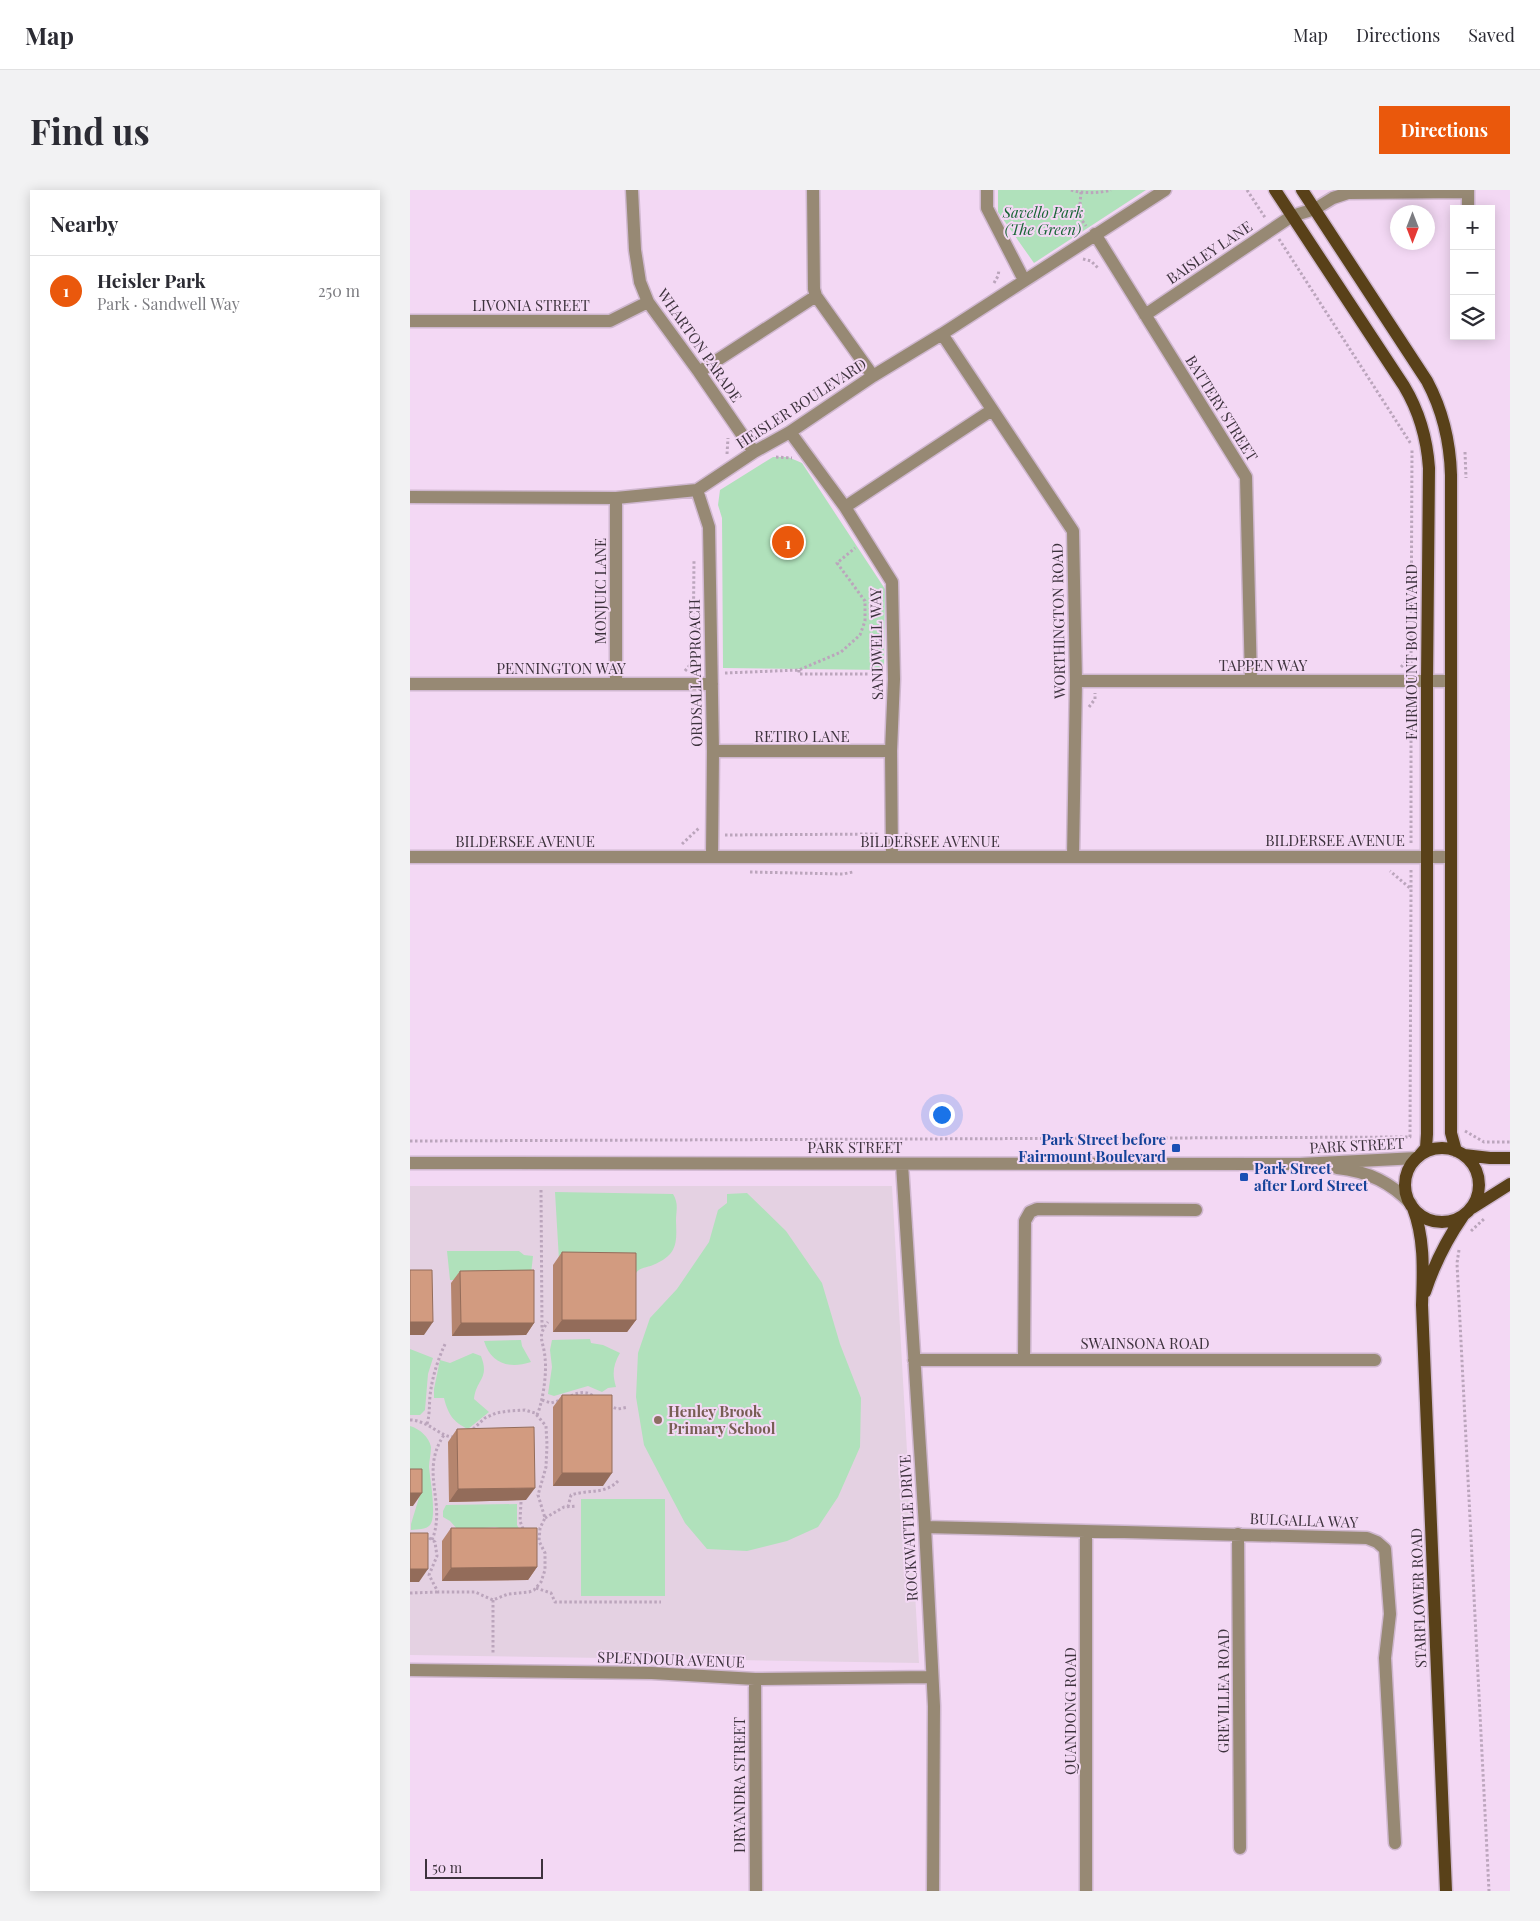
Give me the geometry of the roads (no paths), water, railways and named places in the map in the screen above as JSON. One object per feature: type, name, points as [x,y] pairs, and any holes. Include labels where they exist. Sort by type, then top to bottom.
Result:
[{"type":"main road","name":"FAIRMOUNT BOULEVARD","points":[[1275,190],[1404,386],[1420,422],[1425,442],[1428,468],[1427,1134],[1426,1148],[1418,1157]]},
{"type":"main road","points":[[1302,190],[1423,374],[1442,416],[1449,445],[1451,467],[1451,1127],[1460,1153],[1475,1167],[1479,1183],[1478,1196],[1466,1213]]},
{"type":"main road","points":[[1510,1158],[1492,1158],[1460,1153],[1444,1148],[1435,1149],[1418,1157],[1409,1168],[1405,1180],[1406,1193],[1412,1206],[1426,1218],[1438,1222],[1451,1221],[1466,1213],[1496,1191],[1510,1184]]},
{"type":"main road","name":"STARFLOWER ROAD","points":[[1412,1206],[1418,1220],[1423,1259],[1422,1304],[1446,1891]]},
{"type":"main road","name":"STARFLOWER ROAD","points":[[1422,1304],[1436,1262],[1451,1234],[1466,1213]]},
{"type":"street","name":"WHARTON PARADE","points":[[632,190],[636,258],[640,282],[648,302],[754,452]]},
{"type":"street","points":[[813,190],[814,289],[816,296],[873,376]]},
{"type":"street","points":[[987,190],[987,208],[1024,280]]},
{"type":"street","name":"HEISLER BOULEVARD","points":[[410,498],[616,498],[697,490],[1165,190]]},
{"type":"street","points":[[1468,191],[1468,205]]},
{"type":"street","name":"BAISLEY LANE","points":[[1145,314],[1292,216],[1315,210],[1333,198],[1348,192],[1468,191]]},
{"type":"street","name":"BATTERY STREET","points":[[1095,234],[1246,477],[1251,681]]},
{"type":"street","points":[[699,372],[816,296]]},
{"type":"street","name":"LIVONIA STREET","points":[[410,321],[610,321],[648,302]]},
{"type":"street","name":"WORTHINGTON ROAD","points":[[942,334],[1072,531],[1076,681],[1073,857]]},
{"type":"street","points":[[845,507],[992,410]]},
{"type":"street","name":"SANDWELL WAY","points":[[790,432],[845,507],[892,582],[894,679],[891,751],[892,857]]},
{"type":"street","name":"ORDSALL APPROACH","points":[[697,490],[709,527],[713,751],[712,857]]},
{"type":"street","name":"MONJUIC LANE","points":[[616,498],[616,684]]},
{"type":"street","name":"TAPPEN WAY","points":[[1076,681],[1450,681]]},
{"type":"street","name":"PENNINGTON WAY","points":[[410,684],[712,684]]},
{"type":"street","name":"RETIRO LANE","points":[[713,751],[891,751]]},
{"type":"street","name":"BILDERSEE AVENUE","points":[[410,857],[1450,856]]},
{"type":"street","name":"PARK STREET","points":[[410,1163],[1300,1164],[1418,1157]]},
{"type":"street","name":"ROCKWATTLE DRIVE","points":[[902,1164],[925,1527],[934,1706],[933,1891]]},
{"type":"street","name":"PARK STREET","points":[[1300,1164],[1353,1170],[1370,1175],[1394,1188],[1412,1206]]},
{"type":"street","points":[[1024,1360],[1024,1221],[1030,1212],[1037,1209],[1196,1210]]},
{"type":"street","name":"SWAINSONA ROAD","points":[[914,1360],[1375,1360]]},
{"type":"street","name":"BULGALLA WAY","points":[[925,1527],[1367,1538],[1377,1542],[1385,1549],[1390,1614],[1386,1658],[1395,1843]]},
{"type":"street","name":"QUANDONG ROAD","points":[[1086,1532],[1086,1891]]},
{"type":"street","name":"GREVILLEA ROAD","points":[[1238,1534],[1240,1848]]},
{"type":"street","name":"SPLENDOUR AVENUE","points":[[410,1670],[652,1673],[755,1679],[932,1677]]},
{"type":"street","name":"DRYANDRA STREET","points":[[755,1679],[756,1891]]},
{"type":"place","name":"Heisler Park","points":[[788,542]]},
{"type":"place","name":"Park Street before Fairmount Boulevard","points":[[1176,1148]]},
{"type":"place","name":"Park Street after Lord Street","points":[[1244,1177]]},
{"type":"place","name":"Henley Brook Primary School","points":[[658,1420]]},
{"type":"park label","name":"Savello Park (The Green)","points":[[1043,220]]}]
